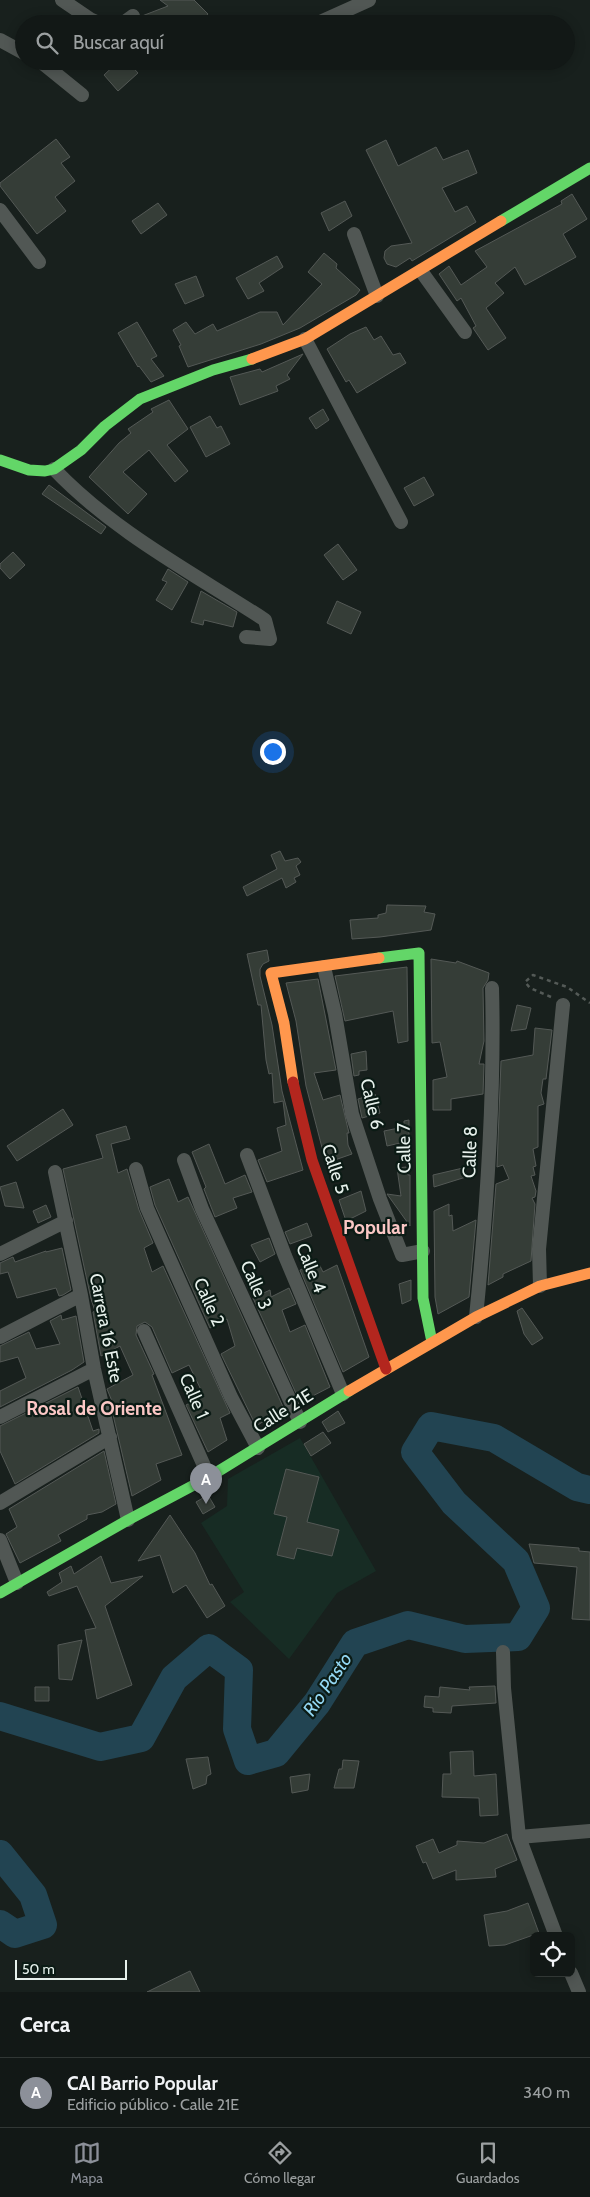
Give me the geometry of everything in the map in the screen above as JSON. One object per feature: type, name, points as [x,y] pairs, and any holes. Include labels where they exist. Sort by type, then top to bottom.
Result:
[{"type":"street","points":[[62,0],[84,15]]},
{"type":"street","points":[[336,15],[369,0]]},
{"type":"street","points":[[0,40],[15,48]]},
{"type":"street","points":[[51,70],[82,95]]},
{"type":"street","points":[[0,460],[28,470],[45,471],[54,469],[81,450],[106,426],[140,399],[213,370],[305,339],[590,168]]},
{"type":"street","points":[[0,210],[39,262]]},
{"type":"street","points":[[354,234],[377,296]]},
{"type":"street","points":[[421,271],[465,332]]},
{"type":"street","points":[[305,339],[401,522]]},
{"type":"street","points":[[54,469],[93,506],[142,542],[265,620],[270,640],[246,637]]},
{"type":"street","name":"Calle 7","points":[[324,967],[419,952],[423,1298],[432,1342]]},
{"type":"street","name":"Calle 5","points":[[324,967],[271,973],[284,1023],[294,1088],[312,1160],[386,1370]]},
{"type":"street","name":"Calle 6","points":[[324,967],[335,1014],[352,1114],[380,1199],[402,1255],[423,1251]]},
{"type":"street","name":"Calle 8","points":[[476,1317],[487,1216],[493,1022],[492,988]]},
{"type":"street","points":[[540,1286],[539,1249],[563,1005]]},
{"type":"street","name":"Calle 4","points":[[247,1155],[284,1256],[343,1394]]},
{"type":"street","name":"Calle 3","points":[[184,1160],[202,1209],[300,1422]]},
{"type":"street","name":"Calle 2","points":[[136,1169],[147,1208],[232,1397],[258,1448]]},
{"type":"street","name":"Carrera 16 Este","points":[[55,1172],[81,1295],[94,1369],[128,1520]]},
{"type":"street","points":[[0,1254],[66,1221]]},
{"type":"street","name":"Calle 21E","points":[[0,1593],[128,1520],[209,1477],[343,1394],[476,1317],[540,1286],[590,1273]]},
{"type":"street","points":[[0,1337],[81,1295]]},
{"type":"street","name":"Calle 1","points":[[144,1331],[209,1477]]},
{"type":"street","points":[[0,1417],[94,1369]]},
{"type":"street","points":[[0,1503],[110,1437]]},
{"type":"street","points":[[0,1540],[17,1583]]},
{"type":"street","points":[[503,1652],[504,1688],[520,1837],[555,1932]]},
{"type":"street","points":[[520,1837],[590,1831]]},
{"type":"street","points":[[573,1977],[579,1992]]},
{"type":"path","points":[[563,1005],[530,988],[525,982],[533,975],[567,987],[590,1004]]},
{"type":"shaded area","points":[[300,1438],[376,1571],[337,1593],[289,1659],[230,1602],[244,1592],[201,1523],[227,1506],[228,1479]]},
{"type":"building","points":[[160,0],[194,0],[208,14],[145,15],[168,6]]},
{"type":"building","points":[[109,70],[135,70],[138,73],[118,91],[104,75]]},
{"type":"building","points":[[56,139],[70,157],[61,163],[75,181],[55,197],[66,211],[37,234],[0,186],[0,183]]},
{"type":"building","points":[[386,140],[398,166],[436,147],[443,160],[468,150],[477,173],[442,188],[455,212],[467,206],[476,222],[412,261],[410,258],[396,267],[387,264],[384,258],[385,251],[391,246],[412,243],[366,150]]},
{"type":"building","points":[[572,194],[587,219],[563,234],[576,257],[525,285],[515,267],[495,283],[504,293],[486,308],[506,338],[488,350],[473,328],[476,326],[461,298],[457,301],[439,274],[449,266],[461,285],[487,267],[475,251],[562,204],[561,201]]},
{"type":"building","points":[[345,201],[352,216],[329,231],[321,213]]},
{"type":"building","points":[[158,203],[167,215],[141,234],[132,221]]},
{"type":"building","points":[[324,253],[337,264],[336,268],[360,290],[356,295],[300,328],[261,344],[188,367],[179,346],[181,345],[173,330],[186,322],[195,334],[213,324],[217,331],[260,312],[277,312],[283,325],[322,284],[308,272]]},
{"type":"building","points":[[277,256],[283,267],[259,283],[264,291],[248,299],[236,278]]},
{"type":"building","points":[[196,276],[204,296],[185,304],[175,284]]},
{"type":"building","points":[[137,322],[157,356],[151,359],[164,376],[151,382],[138,367],[118,333]]},
{"type":"building","points":[[366,327],[374,340],[381,336],[393,355],[400,353],[406,363],[357,393],[349,380],[346,382],[327,349],[350,334]]},
{"type":"building","points":[[303,354],[287,375],[290,379],[276,386],[278,391],[240,405],[230,377],[260,369],[262,372]]},
{"type":"building","points":[[169,400],[188,429],[167,445],[188,471],[175,482],[149,450],[123,472],[147,494],[128,514],[89,477],[119,443],[131,433],[128,429],[153,412],[151,409]]},
{"type":"building","points":[[323,409],[329,420],[316,429],[309,418]]},
{"type":"building","points":[[210,416],[217,428],[221,426],[230,444],[206,457],[190,427]]},
{"type":"building","points":[[424,477],[434,495],[414,506],[404,488]]},
{"type":"building","points":[[49,485],[106,527],[101,534],[42,494]]},
{"type":"building","points":[[338,544],[357,570],[343,580],[324,555]]},
{"type":"building","points":[[13,552],[25,565],[10,579],[0,568],[0,564]]},
{"type":"building","points":[[168,569],[188,582],[172,610],[156,600],[167,582],[162,580]]},
{"type":"building","points":[[201,591],[237,612],[233,627],[204,620],[203,625],[191,622]]},
{"type":"building","points":[[337,601],[361,612],[351,634],[327,623]]},
{"type":"building","points":[[280,851],[285,861],[298,858],[301,862],[296,866],[300,875],[294,878],[296,882],[286,888],[282,878],[247,896],[243,887],[277,869],[271,855]]},
{"type":"building","points":[[387,905],[426,906],[424,912],[435,914],[431,930],[352,939],[350,920],[378,918],[378,915],[386,913]]},
{"type":"building","points":[[267,950],[269,961],[263,964],[260,969],[260,976],[272,1025],[282,1091],[303,1170],[267,1182],[258,1160],[282,1151],[277,1128],[286,1125],[283,1101],[274,1103],[272,1073],[269,1074],[266,1060],[261,1005],[258,1005],[247,954]]},
{"type":"building","points":[[431,959],[456,963],[457,961],[489,973],[488,980],[483,988],[484,1041],[479,1064],[484,1064],[483,1094],[451,1099],[451,1110],[433,1110],[433,1080],[447,1077],[440,1042],[432,1043]]},
{"type":"building","points":[[407,967],[408,1041],[398,1043],[393,1011],[345,1021],[335,976]]},
{"type":"building","points":[[318,979],[336,1070],[314,1073],[323,1100],[340,1095],[349,1133],[347,1133],[348,1145],[352,1154],[326,1163],[306,1086],[296,1021],[286,983]]},
{"type":"building","points":[[517,1005],[531,1008],[526,1029],[511,1031]]},
{"type":"building","points":[[535,1028],[552,1030],[546,1079],[543,1079],[541,1093],[544,1104],[538,1106],[538,1147],[533,1149],[536,1166],[533,1167],[535,1175],[531,1176],[536,1191],[535,1197],[532,1198],[535,1204],[531,1261],[503,1274],[503,1277],[488,1285],[496,1184],[509,1179],[503,1165],[497,1167],[501,1061],[533,1055]]},
{"type":"building","points":[[366,1051],[367,1070],[359,1071],[359,1075],[354,1076],[351,1054]]},
{"type":"building","points":[[375,1094],[380,1113],[362,1118],[358,1099]]},
{"type":"building","points":[[63,1109],[73,1125],[17,1161],[7,1146]]},
{"type":"building","points":[[409,1120],[409,1141],[387,1146],[384,1131],[404,1127],[404,1121]]},
{"type":"building","points":[[126,1126],[130,1139],[111,1144],[118,1173],[127,1169],[139,1210],[153,1243],[144,1248],[152,1272],[163,1266],[230,1413],[220,1418],[227,1440],[208,1452],[186,1405],[204,1396],[189,1365],[172,1373],[152,1327],[145,1322],[137,1326],[136,1335],[154,1374],[152,1375],[182,1455],[156,1464],[161,1480],[132,1496],[111,1406],[114,1406],[107,1389],[133,1375],[120,1346],[101,1356],[93,1312],[95,1311],[63,1169],[103,1158],[96,1135]]},
{"type":"building","points":[[209,1144],[225,1184],[245,1175],[252,1192],[233,1198],[237,1208],[215,1217],[204,1189],[206,1187],[192,1152]]},
{"type":"building","points":[[406,1167],[408,1175],[410,1175],[410,1226],[387,1194],[401,1196],[397,1168]]},
{"type":"building","points":[[463,1168],[466,1177],[434,1187],[433,1175]]},
{"type":"building","points":[[169,1179],[178,1202],[188,1197],[284,1409],[256,1426],[221,1354],[235,1346],[227,1319],[210,1328],[155,1205],[150,1187]]},
{"type":"building","points":[[16,1182],[24,1208],[5,1206],[0,1187]]},
{"type":"building","points":[[361,1191],[366,1211],[346,1221],[339,1200]]},
{"type":"building","points":[[449,1204],[449,1216],[452,1215],[453,1231],[476,1220],[469,1297],[438,1314],[435,1297],[434,1211]]},
{"type":"building","points":[[46,1205],[51,1217],[38,1223],[33,1211]]},
{"type":"building","points":[[307,1223],[312,1236],[290,1244],[285,1232]]},
{"type":"building","points":[[269,1238],[275,1254],[260,1262],[251,1245]]},
{"type":"building","points":[[62,1248],[71,1290],[59,1296],[56,1288],[17,1298],[8,1272],[0,1274],[0,1263],[13,1257],[15,1262],[46,1251]]},
{"type":"building","points":[[318,1262],[323,1272],[337,1265],[369,1357],[343,1372],[300,1270]]},
{"type":"building","points":[[411,1280],[411,1300],[402,1304],[399,1284]]},
{"type":"building","points":[[289,1288],[296,1304],[282,1310],[290,1332],[305,1325],[330,1387],[303,1401],[299,1400],[253,1298],[270,1290],[271,1297]]},
{"type":"building","points":[[522,1308],[543,1338],[532,1345],[524,1334],[517,1311]]},
{"type":"building","points":[[61,1315],[62,1320],[76,1316],[84,1362],[0,1407],[0,1391],[26,1378],[18,1357],[0,1362],[0,1346],[29,1332],[36,1349],[60,1344],[50,1321]]},
{"type":"building","points":[[78,1387],[93,1431],[99,1429],[99,1433],[15,1484],[0,1451],[0,1426]]},
{"type":"building","points":[[338,1411],[345,1423],[328,1432],[322,1422]]},
{"type":"building","points":[[323,1432],[331,1443],[311,1456],[304,1444]]},
{"type":"building","points":[[104,1451],[116,1504],[102,1512],[87,1515],[87,1519],[58,1535],[61,1541],[20,1563],[6,1534],[17,1527],[9,1509]]},
{"type":"building","points":[[286,1469],[319,1477],[307,1522],[339,1530],[332,1556],[297,1548],[294,1559],[277,1555],[287,1517],[274,1514]]},
{"type":"building","points":[[208,1495],[215,1507],[203,1514],[196,1502]]},
{"type":"building","points":[[170,1515],[195,1553],[210,1585],[212,1584],[225,1606],[207,1618],[186,1585],[173,1593],[160,1555],[138,1561]]},
{"type":"building","points":[[529,1544],[579,1548],[579,1551],[590,1552],[590,1620],[572,1619],[577,1567],[534,1563]]},
{"type":"building","points":[[101,1556],[111,1583],[143,1576],[105,1606],[132,1685],[97,1699],[85,1630],[96,1628],[77,1586],[49,1596],[47,1592],[62,1582],[59,1573],[71,1566],[74,1574]]},
{"type":"building","points":[[82,1640],[72,1680],[59,1679],[58,1645]]},
{"type":"building","points":[[495,1686],[496,1703],[452,1706],[451,1713],[433,1712],[433,1708],[424,1707],[425,1696],[439,1697],[440,1687],[470,1690],[469,1687]]},
{"type":"building","points":[[35,1687],[49,1687],[49,1701],[35,1701]]},
{"type":"building","points":[[473,1751],[474,1776],[496,1774],[498,1815],[480,1816],[479,1798],[442,1797],[443,1774],[451,1774],[450,1752]]},
{"type":"building","points":[[208,1757],[211,1774],[207,1776],[206,1784],[193,1789],[186,1759]]},
{"type":"building","points":[[343,1760],[359,1761],[354,1788],[334,1788],[339,1769],[342,1769]]},
{"type":"building","points":[[310,1774],[308,1790],[292,1793],[290,1777]]},
{"type":"building","points":[[507,1834],[517,1860],[495,1869],[496,1877],[456,1880],[456,1870],[433,1879],[426,1862],[423,1863],[416,1846],[433,1839],[439,1853],[457,1845],[457,1841],[484,1843]]},
{"type":"building","points":[[528,1903],[539,1932],[530,1932],[530,1936],[505,1945],[489,1946],[484,1915],[507,1911]]},
{"type":"building","points":[[190,1971],[200,1992],[147,1992]]},
{"type":"waterway","name":"Río Pasto","points":[[0,1716],[100,1747],[141,1738],[174,1678],[209,1648],[239,1670],[237,1729],[248,1761],[276,1753],[317,1703],[355,1643],[408,1625],[465,1639],[518,1637],[536,1608],[516,1561],[454,1503],[415,1452],[431,1426],[494,1438],[577,1487],[590,1490]]},
{"type":"waterway","name":"Río Pasto","points":[[0,1854],[33,1895],[43,1925],[15,1934],[0,1924]]},
{"type":"traffic: fast","points":[[501,221],[590,168]]},
{"type":"traffic: fast","points":[[0,460],[29,470],[45,471],[54,469],[81,450],[105,426],[140,399],[213,370],[252,359]]},
{"type":"traffic: fast","points":[[379,958],[419,953],[423,1298],[432,1342]]},
{"type":"traffic: fast","points":[[0,1593],[128,1520],[209,1477],[349,1391]]},
{"type":"traffic: slow","points":[[252,359],[305,339],[501,221]]},
{"type":"traffic: slow","points":[[293,1082],[284,1023],[271,973],[379,958]]},
{"type":"traffic: slow","points":[[349,1391],[476,1317],[540,1286],[590,1273]]},
{"type":"traffic: jam","points":[[293,1082],[312,1160],[386,1369]]},
{"type":"place","name":"CAI Barrio Popular","points":[[206,1504]]},
{"type":"district","name":"Popular","points":[[375,1227]]},
{"type":"district","name":"Rosal de Oriente","points":[[94,1408]]}]
